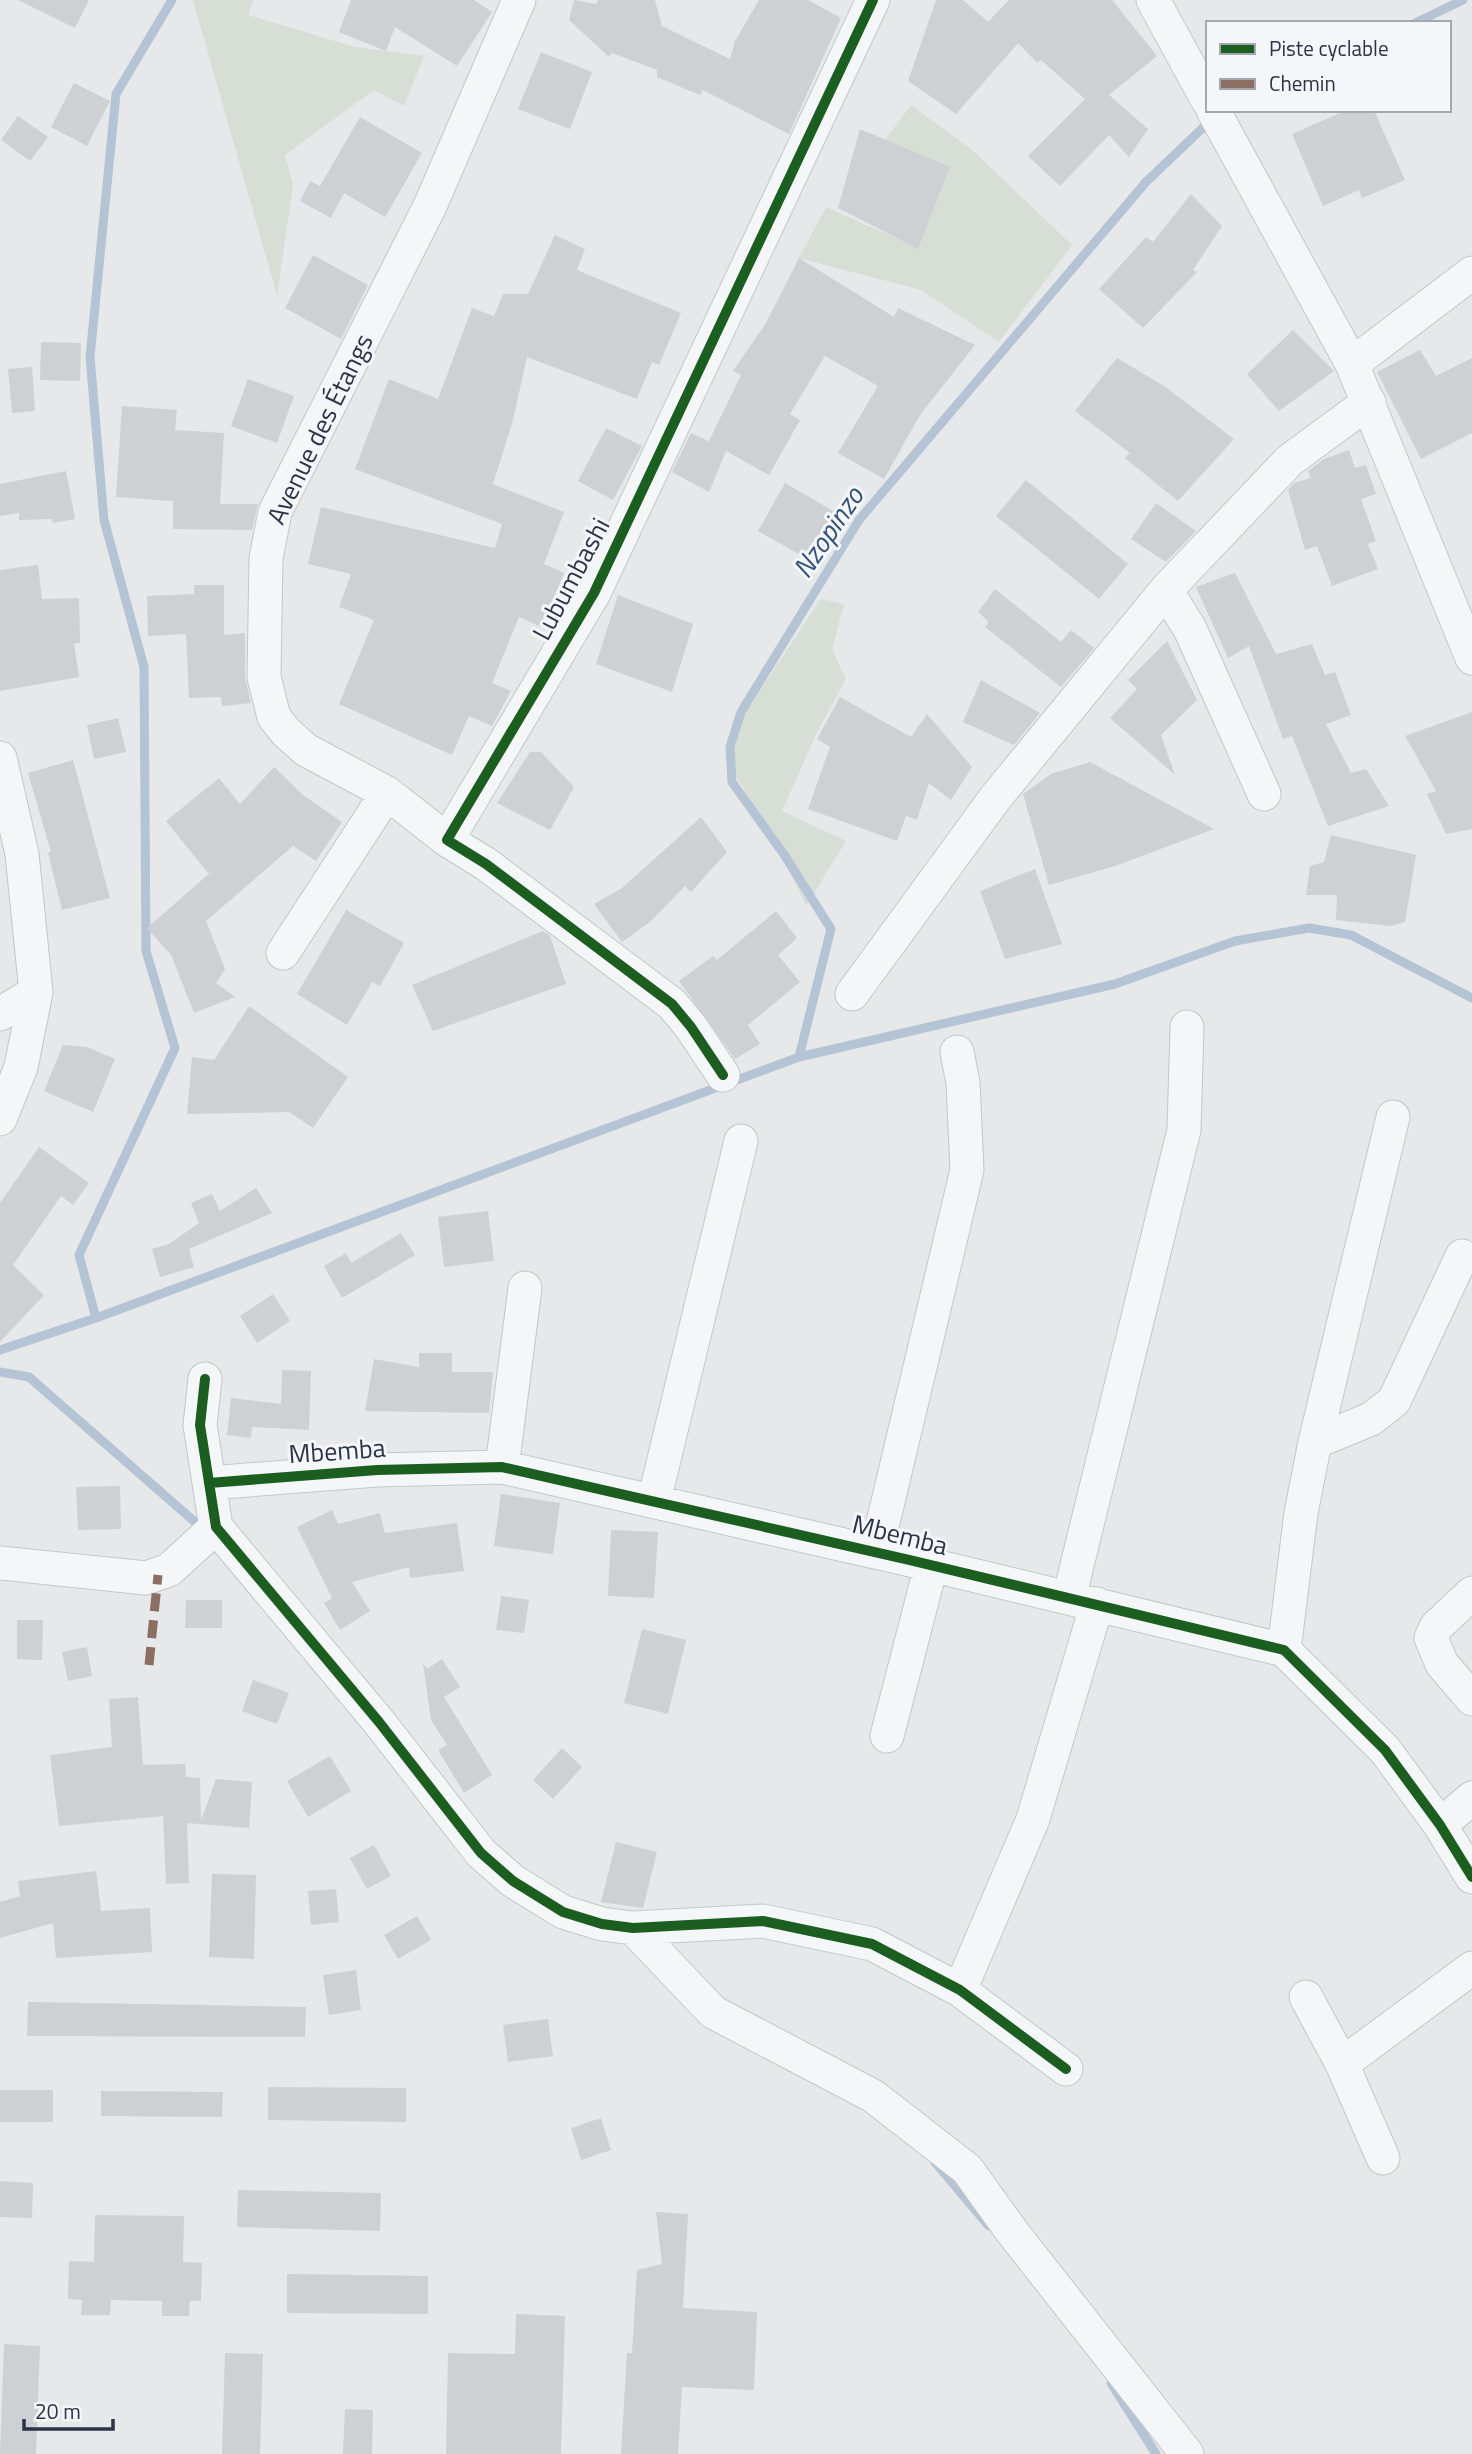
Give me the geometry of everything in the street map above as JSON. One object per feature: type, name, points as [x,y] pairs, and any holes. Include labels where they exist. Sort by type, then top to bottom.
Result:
[{"type":"street","name":"Avenue des Étangs","points":[[447,841],[387,793],[306,750],[286,732],[275,717],[264,677],[266,558],[275,512],[430,206],[519,0]]},
{"type":"street","name":"Lubumbashi","points":[[447,841],[594,593],[873,0]]},
{"type":"street","points":[[1153,0],[1206,97]]},
{"type":"street","points":[[1214,112],[1352,364],[1472,658]]},
{"type":"street","points":[[1352,364],[1472,273]]},
{"type":"street","points":[[852,994],[996,797],[1166,590],[1290,460],[1369,402]]},
{"type":"street","points":[[1166,590],[1191,629],[1264,794]]},
{"type":"street","points":[[0,758],[11,859],[36,992],[21,1067],[0,1119]]},
{"type":"street","points":[[283,953],[387,793]]},
{"type":"street","points":[[447,841],[486,864],[671,1003],[723,1074]]},
{"type":"street","points":[[0,1014],[36,992]]},
{"type":"street","points":[[960,1990],[1033,1819],[1083,1601],[1182,1138],[1186,1113],[1187,1027]]},
{"type":"street","points":[[876,1552],[967,1170],[963,1083],[957,1052]]},
{"type":"street","points":[[1393,1117],[1315,1442],[1301,1513],[1284,1650],[1384,1750],[1440,1825],[1472,1877]]},
{"type":"street","points":[[654,1501],[741,1141]]},
{"type":"street","points":[[1315,1442],[1371,1419],[1394,1401],[1462,1256]]},
{"type":"street","points":[[502,1467],[526,1288]]},
{"type":"street","points":[[205,1379],[200,1425],[216,1527],[379,1722],[481,1853],[513,1881],[563,1912],[602,1924],[633,1928],[764,1921],[872,1944],[960,1990],[1066,2069]]},
{"type":"street","name":"Mbemba","points":[[209,1483],[377,1470],[502,1467],[876,1552],[1284,1650]]},
{"type":"street","points":[[0,1563],[146,1578],[169,1570],[216,1527]]},
{"type":"street","points":[[887,1736],[931,1566]]},
{"type":"street","points":[[1472,1593],[1436,1627],[1431,1638],[1442,1664],[1472,1699]]},
{"type":"street","points":[[1440,1825],[1472,1798]]},
{"type":"street","points":[[633,1928],[713,2012],[873,2096],[967,2169],[1013,2233],[1187,2454]]},
{"type":"street","points":[[1342,2064],[1472,1968]]},
{"type":"street","points":[[1306,1997],[1342,2064],[1383,2158]]},
{"type":"shaded area","points":[[193,0],[253,0],[248,15],[355,47],[424,56],[404,106],[374,90],[285,155],[293,186],[277,295]]},
{"type":"shaded area","points":[[911,105],[972,150],[1072,245],[999,342],[921,290],[799,258],[826,207],[918,248],[950,168],[885,140]]},
{"type":"shaded area","points":[[821,599],[844,604],[832,649],[846,679],[817,732],[782,811],[846,841],[806,906],[775,842],[731,767],[737,725]]},
{"type":"building","points":[[18,0],[89,0],[75,28]]},
{"type":"building","points":[[351,0],[474,0],[492,12],[457,66],[395,27],[386,51],[339,32]]},
{"type":"building","points":[[574,0],[596,4],[598,0],[655,0],[662,26],[730,59],[735,41],[759,0],[808,0],[841,18],[789,134],[703,90],[700,95],[657,77],[657,70],[612,53],[609,57],[569,20]]},
{"type":"building","points":[[936,0],[963,0],[988,22],[1009,0],[1112,0],[1157,56],[1109,95],[1148,129],[1129,157],[1109,135],[1060,186],[1028,156],[1085,99],[1041,60],[1037,63],[1018,43],[956,114],[908,81]]},
{"type":"building","points":[[541,52],[592,72],[570,129],[518,109]]},
{"type":"building","points":[[74,83],[110,101],[87,146],[51,127]]},
{"type":"building","points":[[1342,112],[1375,112],[1405,180],[1362,198],[1359,190],[1323,206],[1292,134]]},
{"type":"building","points":[[18,116],[48,137],[30,161],[1,140]]},
{"type":"building","points":[[360,117],[422,153],[385,217],[344,193],[331,218],[300,201],[310,181],[320,186]]},
{"type":"building","points":[[860,129],[950,167],[918,249],[838,208]]},
{"type":"building","points":[[1191,194],[1222,226],[1193,270],[1197,272],[1143,328],[1099,289],[1146,237],[1153,242]]},
{"type":"building","points":[[555,235],[585,249],[577,270],[681,313],[659,365],[652,362],[637,399],[527,357],[512,424],[493,484],[564,512],[544,564],[564,573],[542,627],[519,617],[492,683],[511,691],[492,726],[469,716],[452,755],[339,704],[374,620],[339,607],[351,574],[308,564],[321,507],[495,548],[502,524],[355,469],[389,379],[438,399],[472,308],[494,316],[503,294],[528,294]]},
{"type":"building","points":[[313,255],[368,285],[341,339],[285,308]]},
{"type":"building","points":[[799,258],[894,317],[898,308],[975,345],[920,415],[884,479],[838,453],[878,386],[825,356],[790,414],[800,420],[769,475],[726,451],[709,492],[672,472],[691,433],[715,444],[709,441],[741,375],[733,371],[766,323]]},
{"type":"building","points":[[1293,330],[1334,371],[1279,411],[1247,374]]},
{"type":"building","points":[[41,342],[81,343],[80,381],[40,380]]},
{"type":"building","points":[[1420,350],[1436,376],[1472,358],[1472,433],[1421,459],[1377,372]]},
{"type":"building","points":[[1117,358],[1164,386],[1234,439],[1178,501],[1125,458],[1130,453],[1075,411]]},
{"type":"building","points":[[32,367],[35,411],[12,413],[8,369]]},
{"type":"building","points":[[248,379],[294,396],[277,443],[231,426]]},
{"type":"building","points":[[122,406],[177,410],[175,430],[224,433],[220,504],[258,504],[252,530],[173,529],[173,501],[116,497]]},
{"type":"building","points":[[606,428],[642,446],[613,500],[578,481]]},
{"type":"building","points":[[1349,450],[1355,468],[1366,465],[1376,494],[1361,499],[1376,541],[1368,544],[1378,569],[1332,586],[1317,546],[1305,550],[1288,490],[1294,483],[1311,478],[1308,471],[1324,459]]},
{"type":"building","points":[[66,471],[75,519],[53,523],[52,519],[19,520],[19,513],[0,516],[0,484]]},
{"type":"building","points":[[1026,480],[1128,564],[1099,599],[996,516]]},
{"type":"building","points":[[785,483],[847,519],[820,566],[758,531]]},
{"type":"building","points":[[1156,503],[1196,531],[1166,562],[1131,539]]},
{"type":"building","points":[[38,565],[42,599],[79,598],[80,643],[74,643],[79,677],[0,691],[0,570]]},
{"type":"building","points":[[1235,573],[1276,654],[1312,644],[1325,675],[1335,672],[1351,715],[1326,724],[1351,773],[1366,769],[1389,806],[1328,826],[1292,736],[1283,739],[1249,646],[1228,658],[1196,587]]},
{"type":"building","points":[[194,585],[224,585],[224,635],[245,633],[245,677],[251,703],[222,706],[221,697],[189,698],[186,634],[148,636],[147,596],[194,594]]},
{"type":"building","points":[[995,589],[1061,642],[1071,630],[1094,648],[1061,687],[985,627],[989,622],[978,612]]},
{"type":"building","points":[[618,595],[693,624],[672,692],[596,664]]},
{"type":"building","points":[[1167,641],[1197,700],[1161,735],[1175,775],[1110,718],[1137,689],[1128,680]]},
{"type":"building","points":[[981,680],[1040,713],[1014,745],[963,722]]},
{"type":"building","points":[[840,697],[911,737],[927,714],[972,767],[951,800],[929,783],[917,820],[906,816],[897,841],[808,809],[830,747],[817,739]]},
{"type":"building","points":[[1472,712],[1472,829],[1446,834],[1427,794],[1436,791],[1405,736]]},
{"type":"building","points":[[118,718],[126,752],[94,759],[87,725]]},
{"type":"building","points":[[530,752],[541,752],[574,787],[550,830],[497,803]]},
{"type":"building","points":[[73,760],[110,898],[62,910],[48,853],[51,852],[28,773]]},
{"type":"building","points":[[1090,762],[1214,829],[1115,866],[1049,885],[1023,794],[1051,774]]},
{"type":"building","points":[[274,767],[303,795],[342,822],[316,861],[293,846],[206,921],[225,969],[216,983],[235,997],[194,1013],[171,955],[147,928],[211,872],[208,873],[166,821],[219,778],[240,804]]},
{"type":"building","points":[[701,817],[727,852],[691,892],[685,886],[650,922],[622,942],[594,904],[622,888]]},
{"type":"building","points":[[1331,835],[1416,855],[1405,922],[1391,926],[1336,920],[1337,895],[1306,895],[1310,866],[1324,862]]},
{"type":"building","points":[[1035,869],[1062,944],[1005,959],[980,891]]},
{"type":"building","points":[[346,910],[404,943],[380,986],[372,982],[347,1025],[297,994]]},
{"type":"building","points":[[776,911],[797,938],[778,955],[800,982],[748,1025],[760,1044],[735,1059],[679,981],[713,956],[717,960]]},
{"type":"building","points":[[543,931],[550,936],[566,984],[433,1031],[412,985]]},
{"type":"building","points":[[249,1006],[348,1077],[313,1128],[289,1112],[187,1114],[192,1057],[214,1060]]},
{"type":"building","points":[[63,1045],[87,1047],[115,1059],[93,1112],[44,1091]]},
{"type":"building","points":[[39,1147],[89,1183],[73,1205],[61,1196],[13,1265],[44,1295],[0,1342],[0,1203]]},
{"type":"building","points":[[256,1188],[272,1213],[189,1249],[194,1267],[160,1277],[152,1249],[169,1244],[199,1223],[191,1203],[212,1194],[220,1211]]},
{"type":"building","points":[[488,1211],[494,1261],[444,1267],[438,1217]]},
{"type":"building","points":[[401,1233],[415,1255],[342,1298],[324,1266],[346,1253],[351,1263]]},
{"type":"building","points":[[273,1294],[290,1321],[257,1343],[240,1316]]},
{"type":"building","points":[[419,1353],[452,1353],[452,1372],[493,1372],[489,1413],[365,1411],[374,1359],[419,1367]]},
{"type":"building","points":[[282,1370],[311,1371],[309,1430],[252,1427],[251,1438],[227,1435],[231,1398],[281,1404]]},
{"type":"building","points":[[120,1486],[121,1529],[78,1530],[76,1487]]},
{"type":"building","points":[[501,1494],[560,1503],[553,1554],[494,1546]]},
{"type":"building","points":[[332,1510],[338,1524],[380,1513],[385,1533],[457,1523],[464,1571],[410,1578],[409,1567],[352,1582],[370,1611],[340,1630],[324,1603],[332,1598],[297,1527]]},
{"type":"building","points":[[611,1530],[658,1532],[654,1598],[608,1596]]},
{"type":"building","points":[[501,1596],[529,1600],[524,1633],[496,1630]]},
{"type":"building","points":[[186,1600],[222,1600],[222,1628],[185,1628]]},
{"type":"building","points":[[17,1620],[43,1620],[42,1660],[17,1659]]},
{"type":"building","points":[[642,1629],[686,1640],[668,1714],[624,1703]]},
{"type":"building","points":[[87,1647],[92,1676],[68,1681],[62,1652]]},
{"type":"building","points":[[442,1659],[460,1687],[444,1697],[492,1775],[464,1793],[438,1750],[447,1745],[431,1720],[423,1663],[427,1669]]},
{"type":"building","points":[[253,1680],[289,1693],[277,1724],[242,1711]]},
{"type":"building","points":[[138,1697],[143,1765],[185,1764],[186,1777],[200,1778],[201,1821],[216,1779],[252,1782],[249,1828],[187,1823],[189,1883],[166,1884],[163,1816],[59,1826],[50,1755],[112,1747],[109,1699]]},
{"type":"building","points":[[562,1748],[582,1767],[553,1799],[533,1780]]},
{"type":"building","points":[[330,1756],[351,1791],[308,1817],[287,1781]]},
{"type":"building","points":[[616,1842],[657,1852],[643,1908],[601,1902]]},
{"type":"building","points":[[374,1845],[391,1876],[367,1889],[350,1858]]},
{"type":"building","points":[[96,1871],[101,1911],[150,1908],[152,1952],[56,1958],[53,1923],[0,1938],[0,1902],[20,1896],[18,1881]]},
{"type":"building","points":[[212,1874],[256,1875],[254,1959],[209,1957]]},
{"type":"building","points":[[336,1889],[339,1922],[311,1925],[308,1891]]},
{"type":"building","points":[[417,1916],[431,1940],[398,1959],[384,1935]]},
{"type":"building","points":[[356,1970],[361,2010],[329,2015],[323,1975]]},
{"type":"building","points":[[28,2002],[306,2007],[305,2037],[27,2036]]},
{"type":"building","points":[[548,2019],[553,2056],[508,2062],[503,2025]]},
{"type":"building","points":[[268,2087],[406,2088],[406,2122],[268,2120]]},
{"type":"building","points":[[0,2090],[53,2090],[53,2122],[0,2122]]},
{"type":"building","points":[[101,2091],[223,2092],[222,2117],[101,2116]]},
{"type":"building","points":[[601,2118],[611,2150],[581,2160],[571,2128]]},
{"type":"building","points":[[0,2181],[33,2183],[32,2218],[0,2217]]},
{"type":"building","points":[[238,2190],[381,2193],[380,2231],[237,2227]]},
{"type":"building","points":[[656,2212],[688,2214],[683,2308],[757,2312],[754,2390],[682,2387],[678,2454],[621,2454],[627,2353],[632,2353],[637,2270],[662,2264]]},
{"type":"building","points":[[95,2215],[184,2216],[183,2262],[202,2263],[201,2301],[190,2301],[189,2316],[162,2316],[162,2301],[111,2300],[110,2315],[81,2315],[82,2300],[68,2299],[69,2261],[94,2262]]},
{"type":"building","points":[[287,2274],[428,2276],[428,2314],[287,2313]]},
{"type":"building","points":[[516,2314],[565,2316],[561,2454],[446,2454],[448,2353],[515,2354]]},
{"type":"building","points":[[4,2344],[40,2346],[36,2454],[0,2454]]},
{"type":"building","points":[[225,2353],[263,2354],[260,2454],[222,2454]]},
{"type":"building","points":[[345,2409],[373,2410],[372,2454],[343,2454]]},
{"type":"waterway","points":[[96,1318],[79,1255],[175,1048],[146,951],[144,667],[104,520],[90,357],[116,94],[172,0]]},
{"type":"waterway","name":"Nzopinzo","points":[[1419,21],[1463,0]]},
{"type":"waterway","name":"Nzopinzo","points":[[799,1057],[831,929],[785,856],[732,782],[730,747],[741,712],[859,520],[1146,182],[1210,121]]},
{"type":"waterway","points":[[0,1350],[96,1318],[799,1057],[1115,984],[1235,941],[1309,928],[1351,935],[1472,998]]},
{"type":"waterway","points":[[0,1372],[29,1377],[203,1529]]},
{"type":"waterway","points":[[935,2162],[989,2226]]},
{"type":"waterway","points":[[1111,2383],[1156,2454]]},
{"type":"marked path","points":[[149,1665],[158,1575]]},
{"type":"cycle path","points":[[723,1075],[672,1004],[486,864],[447,840],[594,593],[873,0]]},
{"type":"cycle path","points":[[205,1379],[200,1425],[216,1527],[379,1722],[481,1853],[513,1881],[563,1912],[602,1924],[633,1928],[763,1921],[872,1944],[960,1990],[1066,2069]]},
{"type":"cycle path","points":[[209,1483],[377,1470],[502,1467],[910,1560],[1284,1650],[1385,1750],[1440,1825],[1472,1877]]}]
